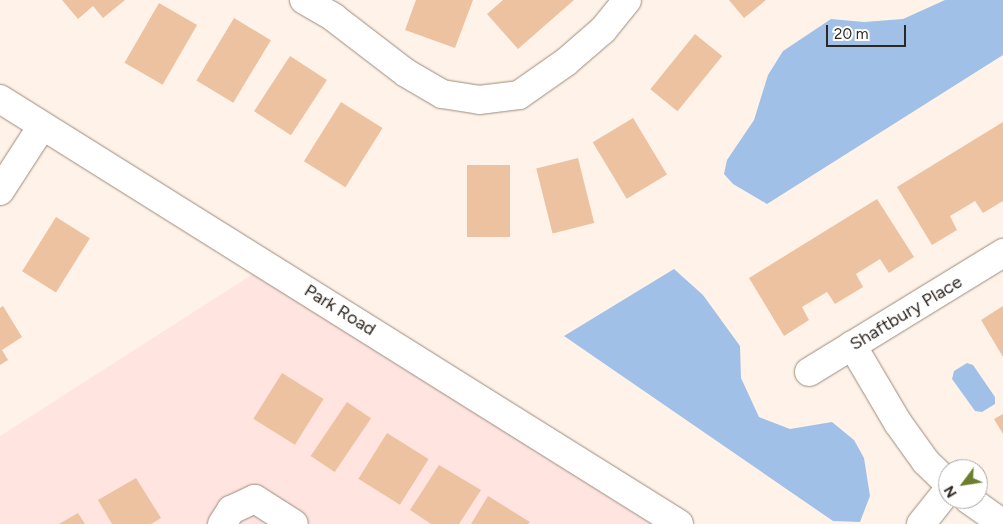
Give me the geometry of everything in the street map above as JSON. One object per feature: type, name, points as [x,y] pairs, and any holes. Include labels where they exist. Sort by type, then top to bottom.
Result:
[{"type":"street","points":[[304,0],[340,8],[406,73],[435,90],[479,100],[519,95],[566,62],[603,30],[627,0]]},
{"type":"street","name":"Park Road","points":[[0,99],[679,524]]},
{"type":"street","points":[[0,191],[42,126]]},
{"type":"street","name":"Shaftbury Place","points":[[809,372],[1003,254]]},
{"type":"street","points":[[852,345],[898,423],[926,462],[938,473]]},
{"type":"street","points":[[222,524],[231,510],[255,499],[294,524]]},
{"type":"street","points":[[921,524],[938,503]]},
{"type":"shaded area","points":[[253,274],[651,524],[0,524],[0,436]]},
{"type":"water","points":[[945,0],[1003,0],[1003,55],[767,204],[733,184],[724,174],[727,160],[754,120],[768,75],[783,51],[831,19],[864,22],[903,19]]},
{"type":"water","points":[[674,269],[703,295],[740,346],[741,378],[759,417],[790,429],[832,422],[854,440],[864,458],[870,496],[860,522],[833,521],[564,336]]},
{"type":"water","points":[[967,363],[973,365],[995,397],[995,404],[982,412],[975,411],[952,379],[954,371]]},
{"type":"building","points":[[62,0],[125,0],[103,18],[93,6],[78,19]]},
{"type":"building","points":[[416,0],[473,0],[455,48],[405,30]]},
{"type":"building","points":[[503,0],[574,0],[518,49],[487,14]]},
{"type":"building","points":[[729,0],[766,0],[744,18]]},
{"type":"building","points":[[159,3],[197,25],[163,85],[124,63]]},
{"type":"building","points":[[234,18],[271,40],[233,103],[196,81]]},
{"type":"building","points":[[695,34],[722,56],[678,111],[650,89]]},
{"type":"building","points":[[290,56],[327,80],[291,135],[254,111]]},
{"type":"building","points":[[341,102],[383,128],[345,187],[304,161]]},
{"type":"building","points":[[633,118],[667,175],[627,199],[593,142]]},
{"type":"building","points":[[1003,122],[1003,201],[983,213],[975,201],[950,216],[957,230],[932,245],[897,187]]},
{"type":"building","points":[[578,158],[594,223],[552,233],[536,168]]},
{"type":"building","points":[[467,165],[510,165],[510,237],[467,237]]},
{"type":"building","points":[[877,199],[914,257],[889,273],[880,259],[856,274],[863,287],[835,304],[827,292],[802,307],[809,320],[784,336],[749,278]]},
{"type":"building","points":[[56,217],[90,238],[56,292],[22,271]]},
{"type":"building","points":[[3,306],[22,337],[2,350],[8,360],[0,365],[0,308]]},
{"type":"building","points":[[1003,306],[1003,357],[981,320]]},
{"type":"building","points":[[282,373],[324,399],[295,445],[253,419]]},
{"type":"building","points":[[347,402],[371,418],[335,472],[311,456]]},
{"type":"building","points":[[1003,414],[1003,434],[994,419]]},
{"type":"building","points":[[387,433],[429,459],[400,505],[358,479]]},
{"type":"building","points":[[439,465],[481,490],[459,524],[431,524],[410,510]]},
{"type":"building","points":[[136,478],[161,518],[151,524],[112,524],[98,500]]},
{"type":"building","points":[[488,496],[530,522],[528,524],[471,524]]},
{"type":"building","points":[[78,513],[85,524],[59,524]]}]
